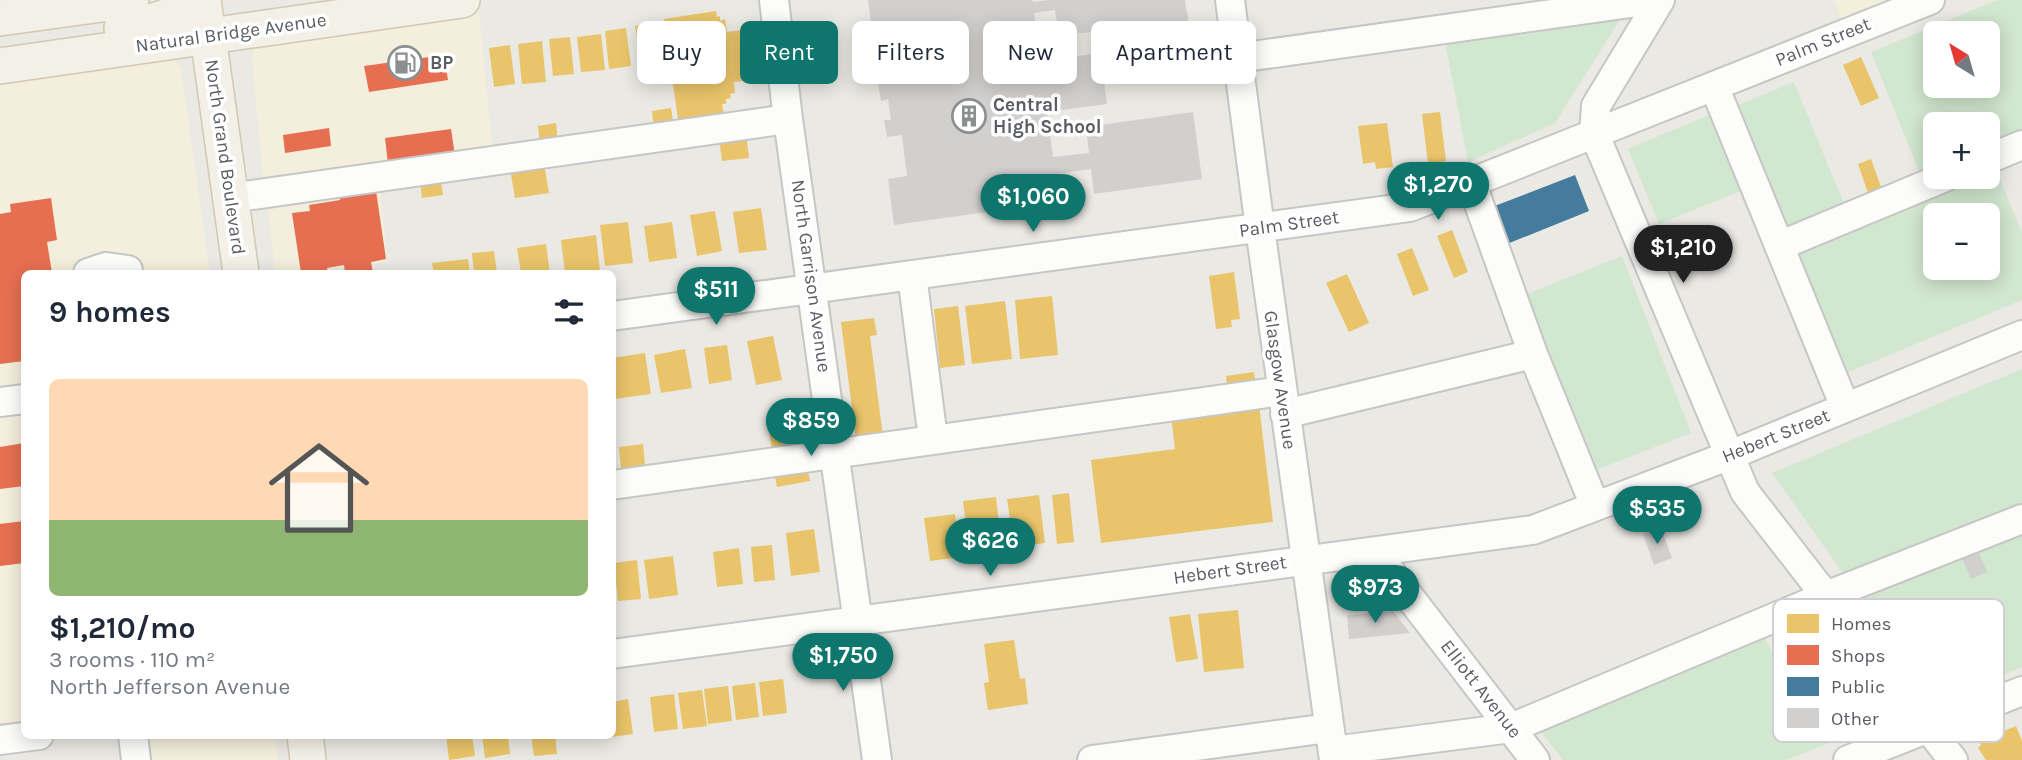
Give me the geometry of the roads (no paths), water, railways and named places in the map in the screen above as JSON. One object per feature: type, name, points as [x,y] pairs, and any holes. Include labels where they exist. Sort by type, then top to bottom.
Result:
[{"type":"main road","points":[[0,18],[131,0]]},
{"type":"main road","points":[[0,57],[38,44],[162,20],[176,15],[195,0]]},
{"type":"main road","name":"North Grand Boulevard","points":[[203,0],[241,270]]},
{"type":"main road","points":[[209,38],[256,10],[308,0]]},
{"type":"main road","name":"Natural Bridge Avenue","points":[[0,66],[462,0]]},
{"type":"main road","points":[[305,739],[308,760]]},
{"type":"street","name":"North Garrison Avenue","points":[[774,0],[788,119],[877,760]]},
{"type":"street","name":"Glasgow Avenue","points":[[1230,0],[1233,21]]},
{"type":"street","points":[[1256,55],[1652,0]]},
{"type":"street","points":[[1660,0],[1596,106],[1594,133],[1745,492],[1828,599]]},
{"type":"street","name":"Palm Street","points":[[616,315],[1410,207],[1930,0]]},
{"type":"street","name":"Glasgow Avenue","points":[[1241,84],[1332,746]]},
{"type":"street","points":[[1714,86],[1845,407]]},
{"type":"street","points":[[231,198],[788,119]]},
{"type":"street","points":[[2000,154],[2022,145]]},
{"type":"street","points":[[1471,182],[1533,354],[1595,506]]},
{"type":"street","points":[[1779,246],[1923,186]]},
{"type":"street","points":[[97,270],[106,267],[128,270]]},
{"type":"street","points":[[912,275],[931,424]]},
{"type":"street","name":"Hebert Street","points":[[616,653],[1533,530],[1728,456],[2022,335]]},
{"type":"street","points":[[616,484],[835,455],[1284,402],[1533,354]]},
{"type":"street","points":[[0,402],[21,399]]},
{"type":"street","points":[[1819,599],[2022,519]]},
{"type":"street","name":"Elliott Avenue","points":[[1375,552],[1535,760]]},
{"type":"street","points":[[1092,760],[1332,746],[1511,728],[1773,618]]},
{"type":"street","points":[[2004,698],[2022,691]]},
{"type":"street","points":[[0,740],[21,737]]},
{"type":"street","points":[[133,739],[136,760]]},
{"type":"street","points":[[1847,760],[1893,742]]},
{"type":"street","points":[[1939,742],[1953,760]]},
{"type":"place","name":"BP","points":[[405,63]]},
{"type":"place","name":"Central High School","points":[[969,116]]}]
